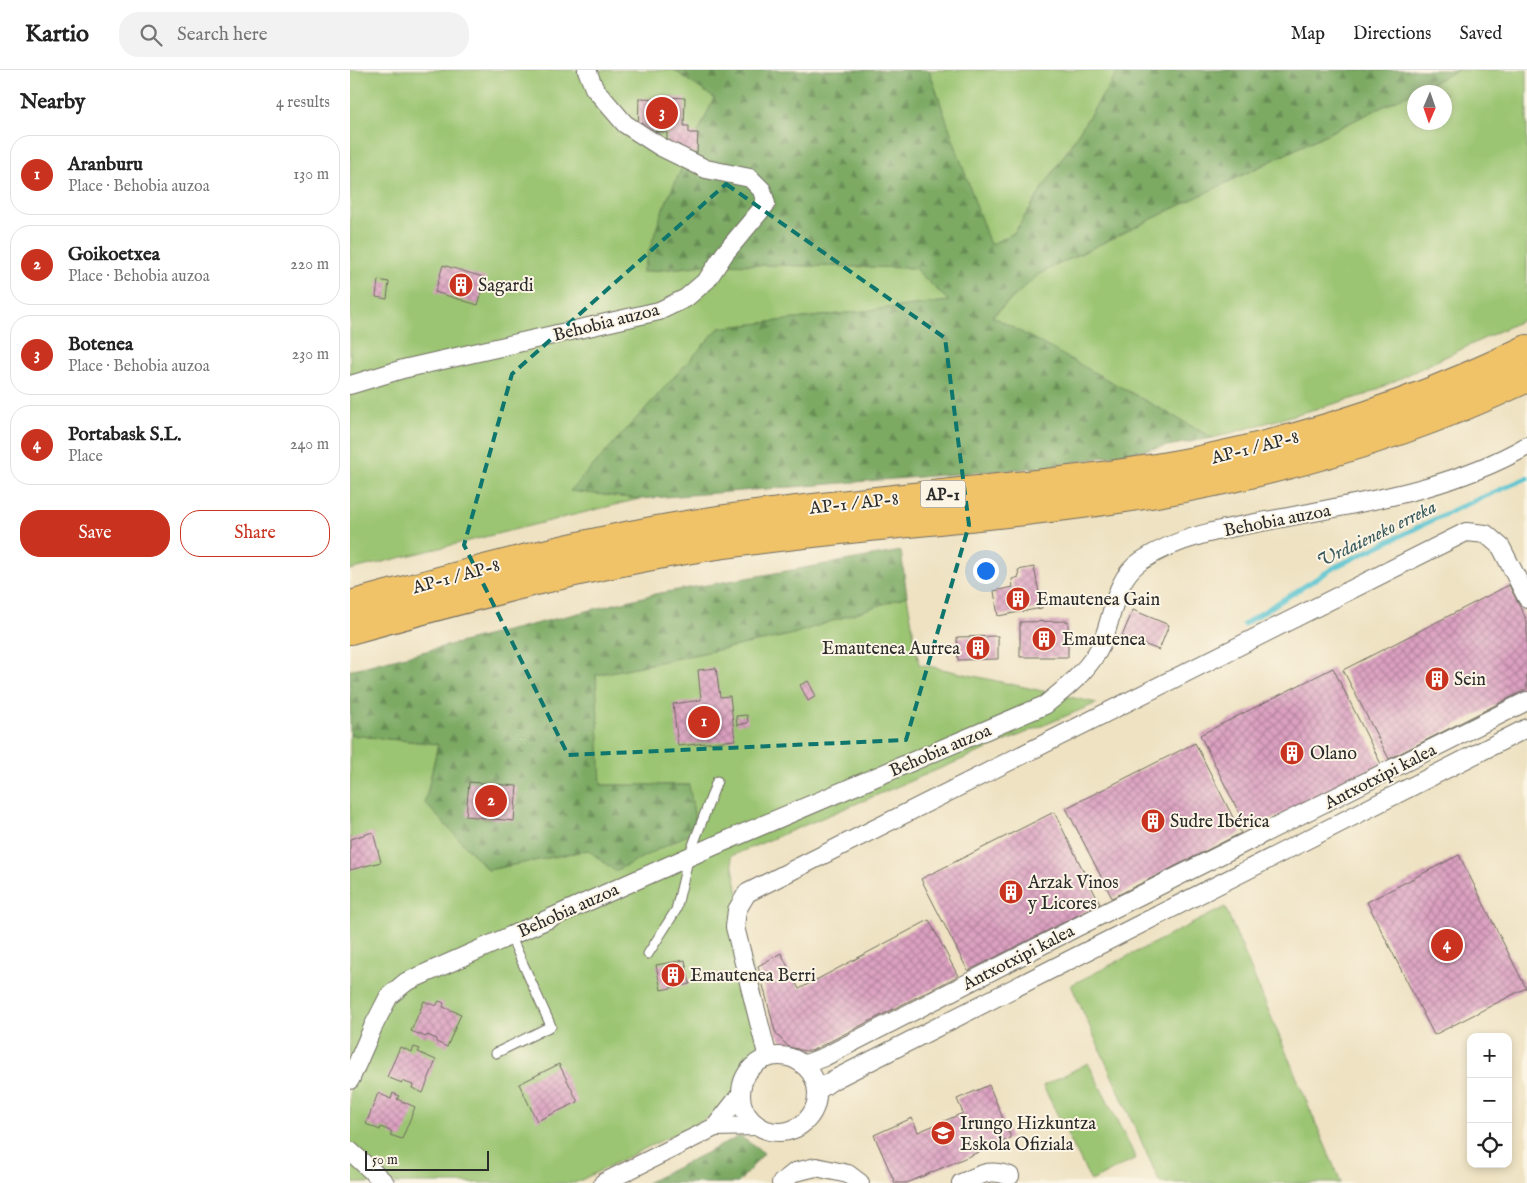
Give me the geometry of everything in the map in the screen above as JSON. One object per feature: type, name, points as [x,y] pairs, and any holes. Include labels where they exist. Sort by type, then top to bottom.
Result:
[{"type":"highway","name":"AP-1 / AP-8","points":[[350,604],[507,562],[631,534],[779,512],[1092,477],[1197,460],[1266,445],[1351,421],[1452,384],[1527,349]]},
{"type":"highway","name":"AP-1 / AP-8","points":[[350,630],[494,591],[610,564],[710,546],[864,526],[1042,509],[1140,496],[1255,474],[1384,436],[1459,408],[1527,378]]},
{"type":"highway","points":[[350,586],[401,575],[507,562]]},
{"type":"highway","points":[[350,646],[458,611],[494,591]]},
{"type":"street","name":"Behobia auzoa","points":[[350,385],[403,369],[659,311],[686,298],[707,280],[725,253],[766,204],[762,190],[750,178],[706,169],[661,147],[625,124],[594,88],[587,70]]},
{"type":"street","name":"Behobia auzoa","points":[[350,1080],[373,1027],[390,996],[406,982],[690,856],[1045,705],[1076,679],[1098,651],[1124,578],[1140,562],[1160,551],[1190,539],[1232,528],[1328,510],[1424,488],[1469,473],[1527,446]]},
{"type":"street","points":[[768,1058],[735,928],[737,910],[747,893],[1466,532],[1486,534],[1501,547],[1527,598]]},
{"type":"street","name":"Antxotxipi kalea","points":[[803,1065],[824,1057],[1075,928],[1527,701]]},
{"type":"street","name":"Antxotxipi kalea","points":[[817,1091],[833,1080],[1527,729]]},
{"type":"street","points":[[715,1127],[758,1126],[782,1132],[803,1124],[816,1105],[817,1091],[810,1073],[803,1065],[781,1056],[768,1058],[753,1066],[744,1078],[741,1094],[743,1107],[758,1126]]},
{"type":"street","points":[[603,1183],[715,1127],[741,1094]]},
{"type":"street","points":[[350,1151],[385,1183]]},
{"type":"street","points":[[781,1183],[795,1172],[816,1167],[848,1174],[860,1183]]},
{"type":"street","points":[[961,1183],[994,1171],[1010,1176]]},
{"type":"lane","points":[[648,954],[676,910],[690,856],[717,781]]},
{"type":"lane","points":[[496,1053],[551,1026],[510,935]]},
{"type":"highlighted area","points":[[726,184],[945,338],[969,525],[906,740],[568,755],[464,545],[512,374]]},
{"type":"green space","points":[[350,70],[674,70],[715,98],[663,209],[643,272],[715,264],[914,268],[949,301],[719,328],[571,491],[639,499],[350,570]]},
{"type":"green space","points":[[674,70],[929,70],[990,245],[1014,233],[1118,70],[1458,70],[1427,85],[1407,85],[1407,95],[1039,274],[992,316],[1213,438],[1046,467],[639,499],[570,491],[719,328],[949,301],[914,268],[715,264],[642,272],[663,209],[714,98]]},
{"type":"green space","points":[[929,70],[1118,70],[1014,233],[989,246]]},
{"type":"green space","points":[[1458,70],[1527,70],[1527,318],[1365,395],[1213,438],[992,317],[1039,274],[1407,95],[1407,130],[1452,130],[1452,85],[1427,85]]},
{"type":"green space","points":[[901,551],[907,596],[790,635],[596,675],[601,785],[689,785],[697,830],[615,871],[588,850],[488,870],[425,803],[438,744],[350,735],[350,670],[655,594]]},
{"type":"green space","points":[[907,596],[919,664],[1097,703],[731,856],[768,1058],[711,1116],[575,1183],[350,1183],[350,735],[438,744],[425,803],[488,870],[588,850],[689,785],[600,785],[596,675],[790,635]]},
{"type":"green space","points":[[1225,907],[1341,1183],[1160,1183],[1071,985]]},
{"type":"green space","points":[[1088,1063],[1136,1158],[1091,1181],[1043,1086]]},
{"type":"green space","points":[[740,1136],[764,1153],[738,1183],[646,1183]]},
{"type":"building","points":[[667,97],[685,98],[684,126],[689,126],[689,133],[698,133],[697,153],[680,150],[680,145],[667,145],[667,132],[638,131],[639,98],[667,99]]},
{"type":"building","name":"Sagardi","points":[[443,265],[486,278],[478,305],[435,292]]},
{"type":"building","points":[[378,280],[389,282],[387,299],[376,297]]},
{"type":"building","name":"Emautenea Gain","points":[[1034,567],[1042,608],[998,616],[994,591],[1013,587],[1012,579],[1019,577],[1018,570]]},
{"type":"building","name":"Sein","points":[[1509,585],[1527,621],[1527,689],[1389,759],[1343,670]]},
{"type":"building","points":[[1133,610],[1169,625],[1159,650],[1122,636]]},
{"type":"building","name":"Emautenea","points":[[1068,621],[1068,657],[1020,657],[1020,622]]},
{"type":"building","name":"Emautenea Aurrea","points":[[998,636],[998,659],[958,660],[957,637]]},
{"type":"building","points":[[716,668],[720,697],[730,696],[735,740],[678,746],[673,704],[701,700],[698,670]]},
{"type":"building","name":"Olano","points":[[1333,668],[1381,764],[1248,831],[1200,735]]},
{"type":"building","points":[[808,681],[816,696],[808,701],[800,685]]},
{"type":"building","points":[[747,715],[748,723],[737,725],[736,716]]},
{"type":"building","name":"Sudre Ibérica","points":[[1195,743],[1241,833],[1112,898],[1066,808]]},
{"type":"building","points":[[469,782],[517,786],[514,821],[466,816]]},
{"type":"building","name":"Arzak Vinos y Licores","points":[[1054,812],[1100,904],[968,971],[921,879]]},
{"type":"building","points":[[373,832],[381,862],[350,870],[350,839]]},
{"type":"building","points":[[1459,855],[1526,988],[1434,1035],[1367,902]]},
{"type":"building","points":[[929,920],[958,976],[811,1051],[789,1047],[778,1036],[775,1031],[758,966],[781,953],[799,989]]},
{"type":"building","name":"Emautenea Berri","points":[[685,960],[690,984],[661,990],[656,965]]},
{"type":"building","points":[[424,1001],[436,1006],[439,1001],[444,1003],[443,1007],[461,1014],[447,1047],[436,1042],[437,1039],[411,1031]]},
{"type":"building","points":[[400,1047],[412,1052],[414,1047],[420,1049],[418,1052],[436,1060],[423,1093],[412,1088],[413,1085],[387,1077]]},
{"type":"building","points":[[559,1064],[578,1102],[537,1121],[519,1084]]},
{"type":"building","name":"Irungo Hizkuntza Eskola Ofiziala","points":[[989,1085],[1011,1138],[907,1183],[895,1183],[874,1135],[912,1118],[918,1132],[963,1113],[957,1099]]},
{"type":"building","points":[[378,1093],[391,1099],[393,1093],[399,1096],[397,1099],[415,1107],[402,1139],[390,1135],[392,1132],[381,1127],[380,1130],[366,1124]]},
{"type":"waterway","name":"Urdaieneko erreka","points":[[1244,624],[1335,567],[1458,508],[1527,478]]},
{"type":"place","name":"Botenea","points":[[662,113]]},
{"type":"place","name":"Sagardi","points":[[461,285]]},
{"type":"place","name":"Emautenea Gain","points":[[1018,599]]},
{"type":"place","name":"Emautenea","points":[[1044,639]]},
{"type":"place","name":"Emautenea Aurrea","points":[[978,648]]},
{"type":"place","name":"Sein","points":[[1437,679]]},
{"type":"place","name":"Aranburu","points":[[704,722]]},
{"type":"place","name":"Olano","points":[[1292,753]]},
{"type":"place","name":"Goikoetxea","points":[[491,801]]},
{"type":"place","name":"Sudre Ibérica","points":[[1153,821]]},
{"type":"place","name":"Arzak Vinos y Licores","points":[[1011,892]]},
{"type":"place","name":"Portabask S.L.","points":[[1447,945]]},
{"type":"place","name":"Emautenea Berri","points":[[673,975]]},
{"type":"place","name":"Irungo Hizkuntza Eskola Ofiziala","points":[[943,1133]]}]
